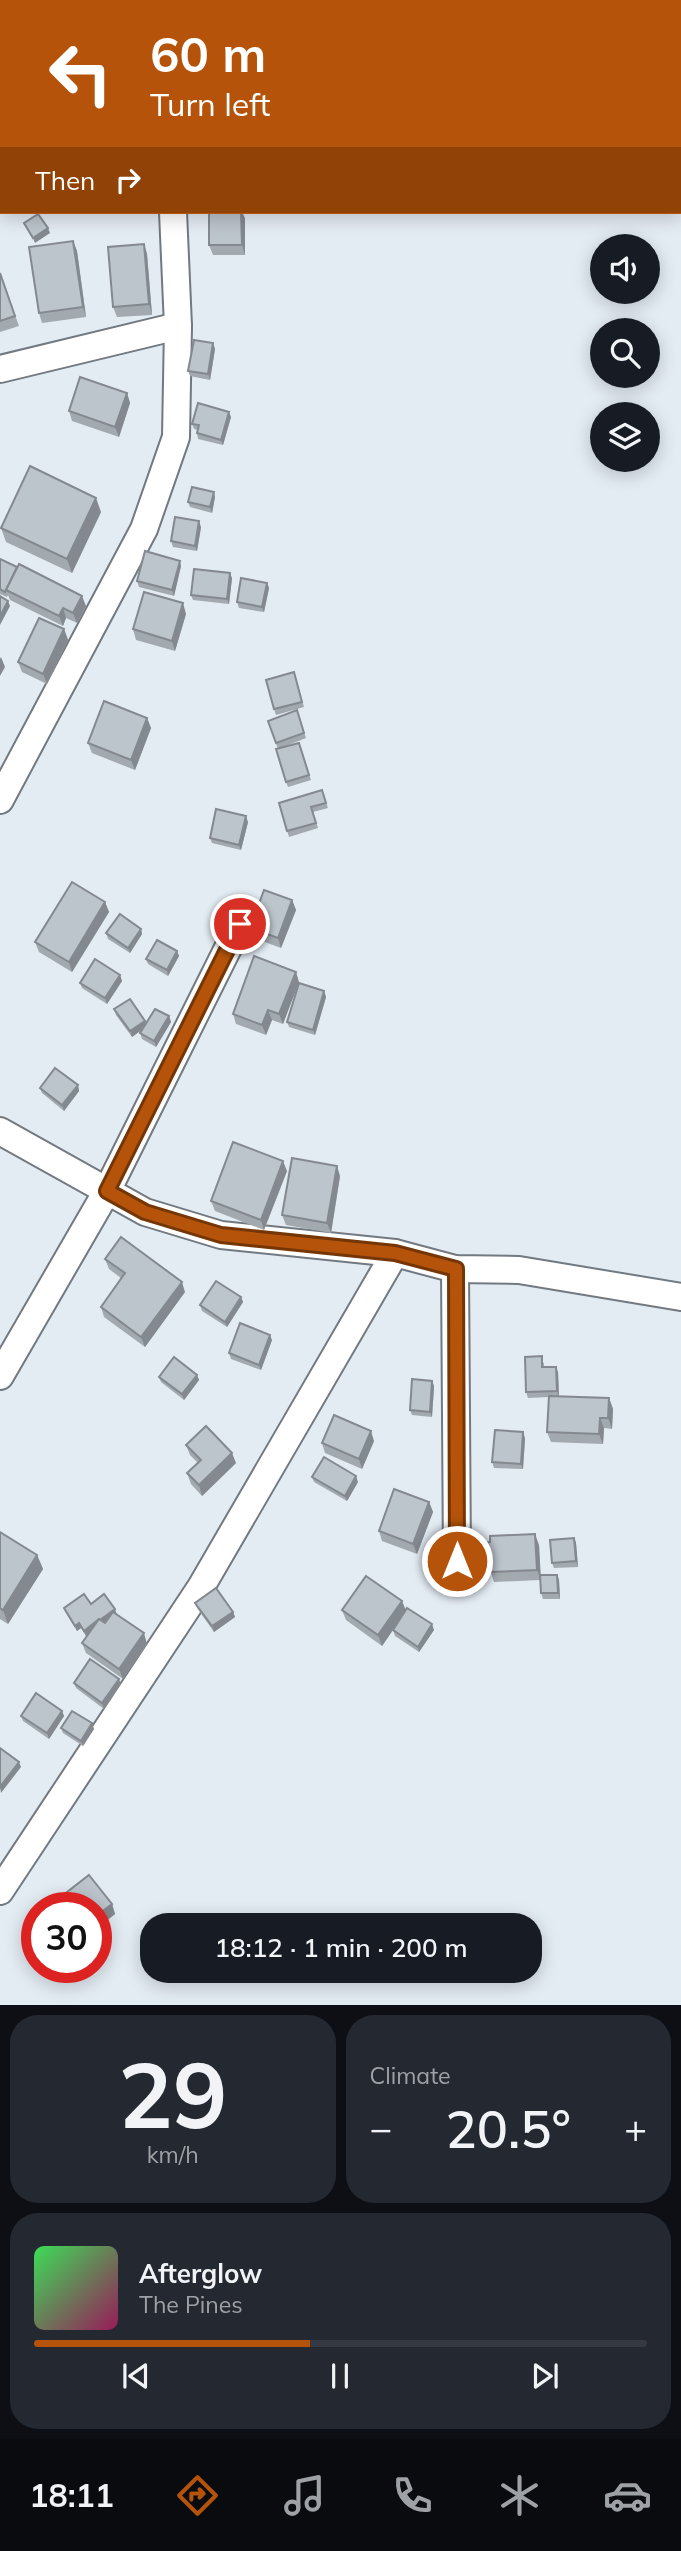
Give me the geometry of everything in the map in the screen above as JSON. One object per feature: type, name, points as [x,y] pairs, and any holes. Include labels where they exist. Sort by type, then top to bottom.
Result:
[{"type":"street","points":[[0,800],[144,529],[176,437],[178,326],[173,214]]},
{"type":"street","points":[[0,369],[178,326]]},
{"type":"street","points":[[0,1376],[107,1191],[240,924]]},
{"type":"street","points":[[0,1131],[145,1212],[221,1235],[395,1253],[456,1269],[519,1270],[681,1297]]},
{"type":"street","points":[[0,1891],[201,1587],[395,1253]]},
{"type":"street","points":[[456,1269],[457,1561]]},
{"type":"building","points":[[38,214],[48,228],[33,238],[24,223]]},
{"type":"building","points":[[209,214],[241,214],[242,245],[209,245]]},
{"type":"building","points":[[73,241],[83,307],[39,313],[29,247]]},
{"type":"building","points":[[144,244],[149,304],[113,307],[108,247]]},
{"type":"building","points":[[0,273],[15,316],[0,321]]},
{"type":"building","points":[[194,340],[213,343],[208,374],[188,371]]},
{"type":"building","points":[[80,377],[127,393],[115,427],[69,411]]},
{"type":"building","points":[[198,403],[229,412],[221,440],[197,433],[199,425],[192,424]]},
{"type":"building","points":[[30,466],[96,498],[67,559],[1,528]]},
{"type":"building","points":[[192,487],[214,492],[210,507],[188,502]]},
{"type":"building","points":[[175,517],[199,521],[195,546],[171,541]]},
{"type":"building","points":[[145,551],[180,561],[172,590],[137,581]]},
{"type":"building","points":[[0,559],[17,567],[5,592],[0,589]]},
{"type":"building","points":[[19,564],[82,596],[73,613],[63,608],[59,616],[6,590]]},
{"type":"building","points":[[194,569],[230,573],[227,599],[191,595]]},
{"type":"building","points":[[241,578],[267,583],[262,607],[237,602]]},
{"type":"building","points":[[144,592],[183,603],[172,641],[133,629]]},
{"type":"building","points":[[0,596],[8,601],[0,616]]},
{"type":"building","points":[[39,618],[64,629],[43,674],[18,662]]},
{"type":"building","points":[[294,672],[302,702],[274,709],[266,680]]},
{"type":"building","points":[[104,701],[147,718],[131,760],[88,743]]},
{"type":"building","points":[[297,710],[304,733],[276,743],[268,721]]},
{"type":"building","points":[[299,743],[309,775],[286,782],[276,749]]},
{"type":"building","points":[[322,790],[326,803],[311,807],[316,823],[287,831],[279,803]]},
{"type":"building","points":[[216,809],[246,816],[239,845],[210,838]]},
{"type":"building","points":[[72,882],[105,902],[69,962],[35,942]]},
{"type":"building","points":[[264,890],[292,900],[278,938],[250,928]]},
{"type":"building","points":[[120,914],[141,929],[128,948],[106,933]]},
{"type":"building","points":[[157,940],[177,951],[167,970],[146,959]]},
{"type":"building","points":[[254,956],[296,972],[279,1014],[268,1010],[262,1025],[233,1014]]},
{"type":"building","points":[[95,959],[120,975],[105,998],[80,983]]},
{"type":"building","points":[[299,983],[324,991],[313,1030],[287,1022]]},
{"type":"building","points":[[130,999],[145,1021],[130,1031],[114,1009]]},
{"type":"building","points":[[155,1009],[169,1016],[154,1041],[140,1033]]},
{"type":"building","points":[[55,1068],[78,1085],[62,1105],[40,1088]]},
{"type":"building","points":[[233,1142],[283,1161],[261,1220],[211,1201]]},
{"type":"building","points":[[292,1158],[337,1166],[327,1223],[282,1215]]},
{"type":"building","points":[[121,1237],[182,1282],[141,1337],[101,1307],[125,1273],[105,1259]]},
{"type":"building","points":[[216,1281],[241,1297],[225,1322],[200,1305]]},
{"type":"building","points":[[240,1323],[270,1335],[259,1365],[229,1353]]},
{"type":"building","points":[[542,1356],[542,1367],[556,1367],[557,1391],[526,1392],[525,1357]]},
{"type":"building","points":[[174,1357],[197,1375],[182,1394],[159,1377]]},
{"type":"building","points":[[412,1379],[432,1381],[430,1412],[410,1410]]},
{"type":"building","points":[[549,1396],[609,1398],[608,1418],[600,1418],[599,1434],[547,1432]]},
{"type":"building","points":[[334,1415],[371,1431],[359,1459],[322,1443]]},
{"type":"building","points":[[206,1426],[232,1453],[199,1485],[187,1473],[201,1460],[186,1445]]},
{"type":"building","points":[[495,1430],[523,1432],[521,1464],[492,1462]]},
{"type":"building","points":[[324,1457],[356,1476],[345,1496],[312,1477]]},
{"type":"building","points":[[394,1489],[429,1502],[413,1544],[379,1531]]},
{"type":"building","points":[[0,1532],[37,1555],[3,1610],[0,1608]]},
{"type":"building","points":[[535,1534],[537,1570],[490,1572],[489,1559],[479,1560],[479,1543],[490,1542],[490,1536]]},
{"type":"building","points":[[574,1538],[576,1561],[552,1563],[550,1540]]},
{"type":"building","points":[[540,1575],[557,1575],[558,1593],[541,1593]]},
{"type":"building","points":[[366,1576],[402,1601],[378,1635],[342,1610]]},
{"type":"building","points":[[216,1588],[233,1612],[212,1626],[195,1603]]},
{"type":"building","points":[[84,1594],[91,1604],[104,1594],[115,1609],[84,1631],[79,1623],[75,1626],[64,1608]]},
{"type":"building","points":[[407,1608],[432,1624],[418,1647],[393,1630]]},
{"type":"building","points":[[113,1612],[144,1633],[119,1669],[82,1643],[99,1619],[105,1623]]},
{"type":"building","points":[[90,1659],[119,1679],[102,1703],[74,1683]]},
{"type":"building","points":[[36,1693],[62,1711],[47,1733],[21,1716]]},
{"type":"building","points":[[72,1711],[92,1723],[81,1741],[61,1728]]},
{"type":"building","points":[[0,1748],[19,1762],[0,1787]]},
{"type":"building","points":[[89,1875],[102,1892],[67,1892]]},
{"type":"route","points":[[240,924],[107,1191],[145,1212],[221,1235],[395,1253],[456,1269],[457,1561]]}]
